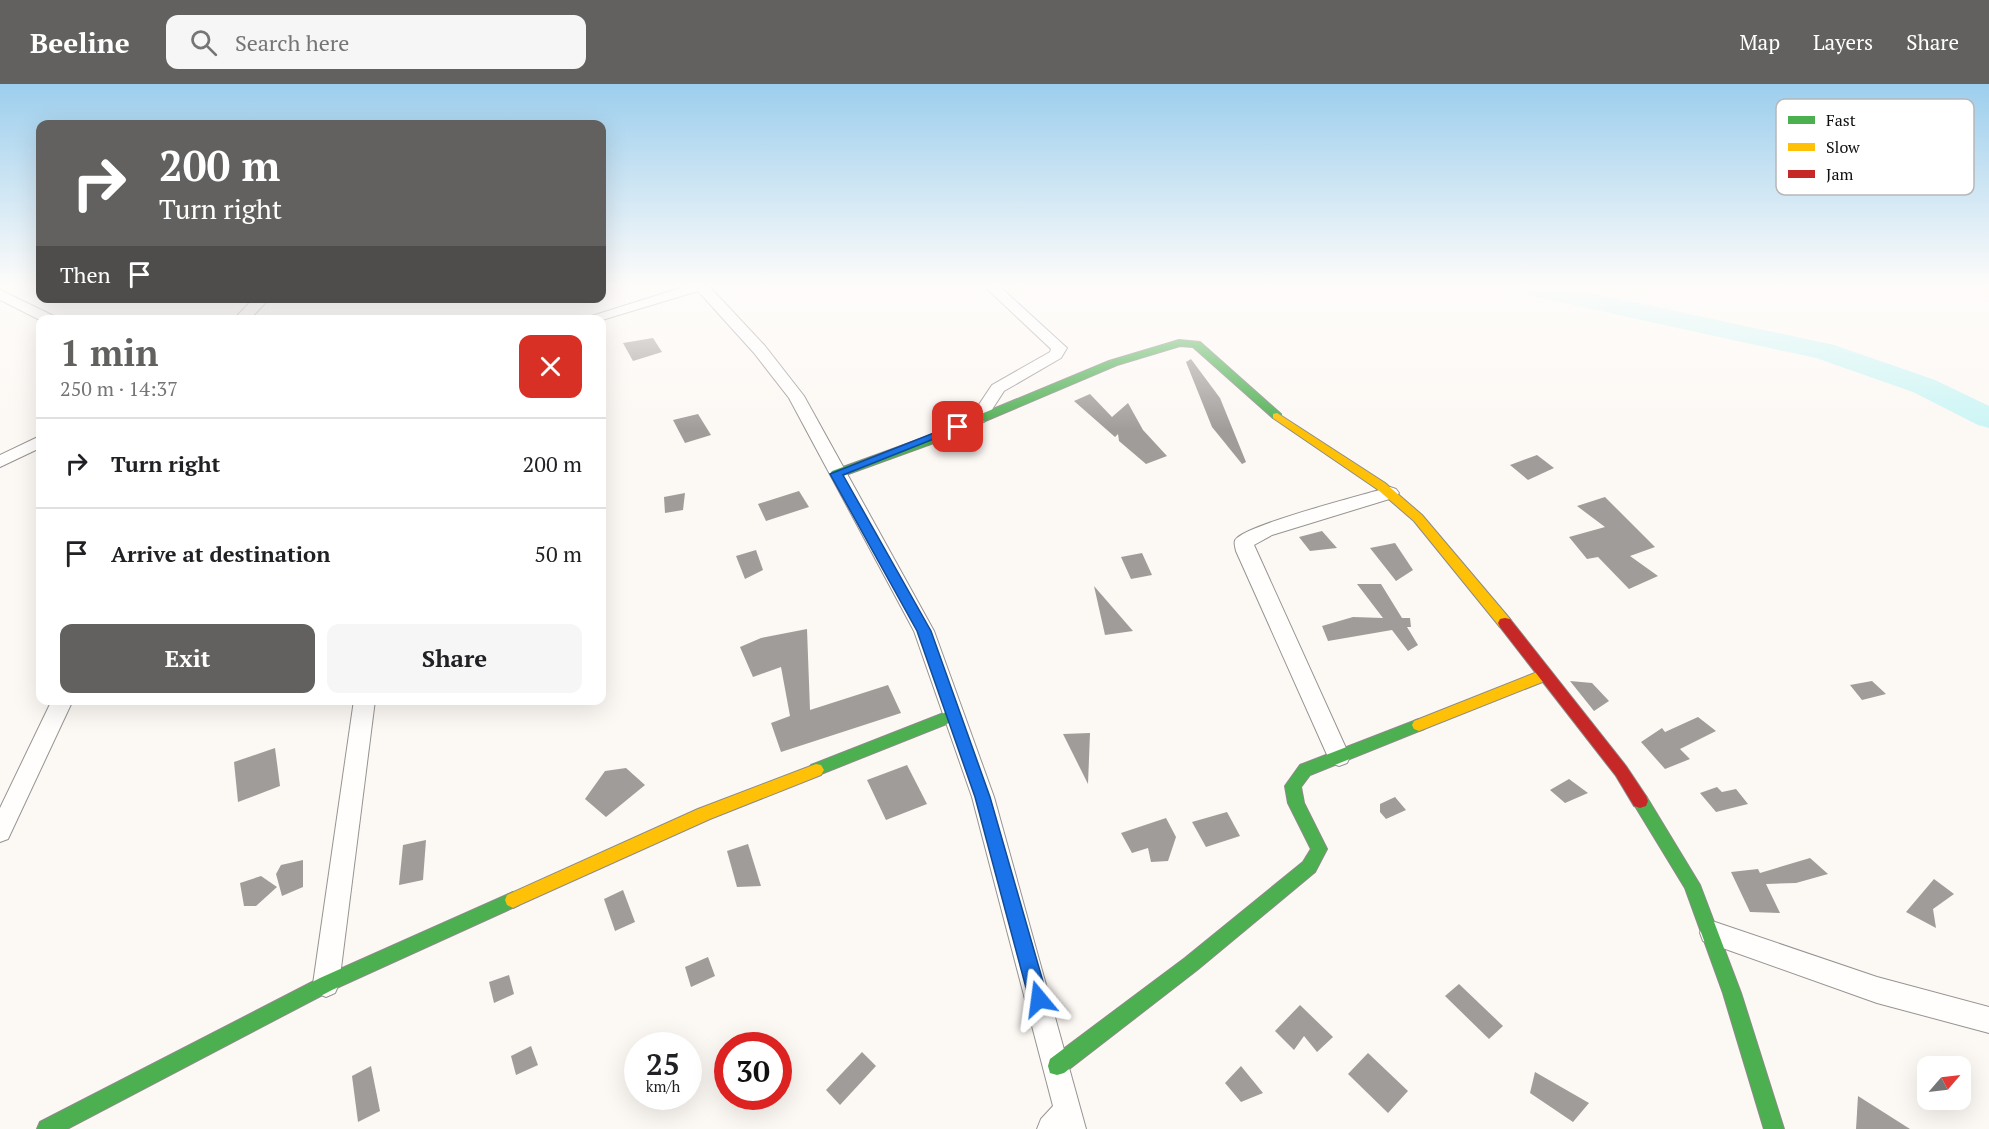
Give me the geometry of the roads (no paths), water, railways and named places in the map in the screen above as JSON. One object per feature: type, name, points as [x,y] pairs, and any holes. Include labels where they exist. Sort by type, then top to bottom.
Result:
[{"type":"street","points":[[744,334],[772,366],[805,410],[827,447],[836,474],[924,631],[982,797],[1057,1066],[1063,1123]]},
{"type":"street","points":[[978,418],[998,388],[1056,355],[1059,348],[1043,334]]},
{"type":"street","points":[[836,474],[938,436],[1120,361],[1190,340],[1281,418],[1390,493],[1418,518],[1463,570],[1628,780],[1692,885],[1712,933],[1774,1129]]},
{"type":"street","points":[[0,462],[36,443]]},
{"type":"street","points":[[1339,757],[1245,551],[1244,542],[1266,531],[1390,493]]},
{"type":"street","points":[[1057,1066],[1174,977],[1309,867],[1319,849],[1314,833],[1294,802],[1293,786],[1305,770],[1545,675]]},
{"type":"street","points":[[0,832],[61,705]]},
{"type":"street","points":[[326,984],[364,705]]},
{"type":"street","points":[[47,1129],[326,984],[705,814],[954,715]]},
{"type":"street","points":[[1712,933],[1877,990],[1989,1020]]},
{"type":"waterway","points":[[1744,334],[1824,351],[1924,386],[1989,418]]}]
